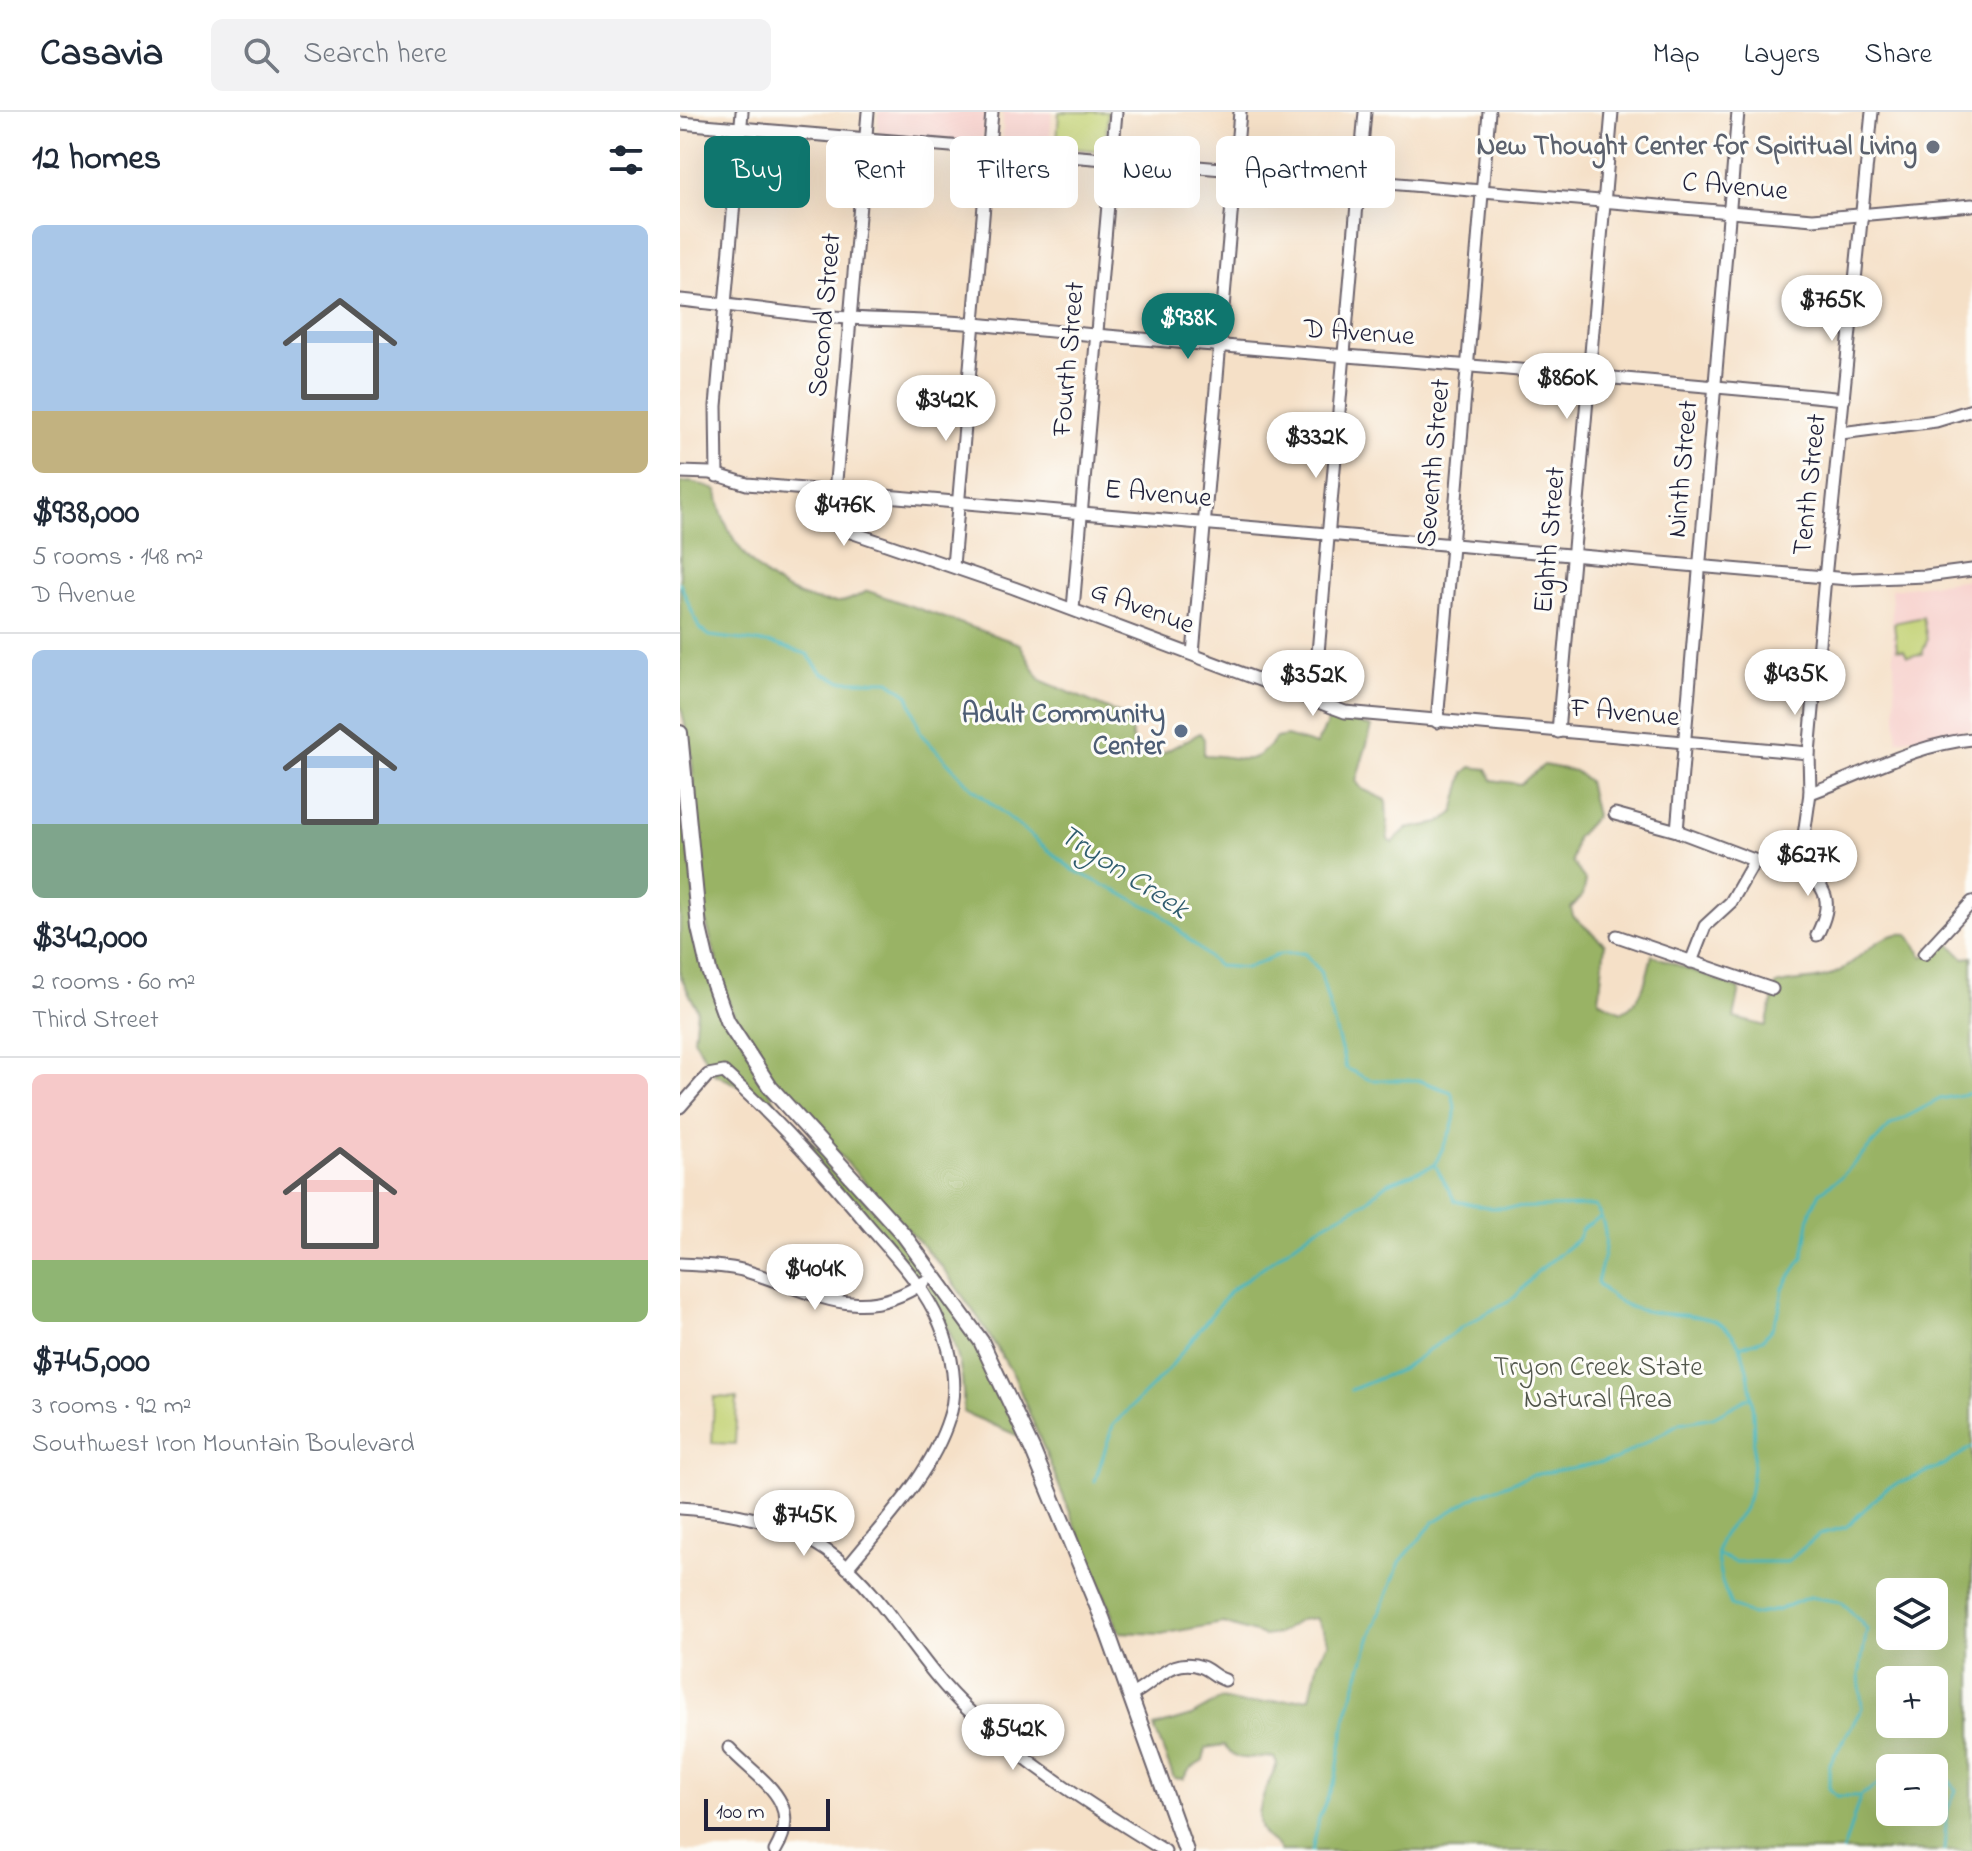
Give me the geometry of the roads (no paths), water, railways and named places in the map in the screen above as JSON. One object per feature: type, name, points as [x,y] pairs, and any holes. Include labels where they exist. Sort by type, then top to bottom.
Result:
[{"type":"main road","points":[[680,733],[699,928],[709,971],[727,1021],[770,1087],[935,1274],[970,1323],[999,1378],[1106,1629],[1186,1851]]},
{"type":"street","points":[[717,476],[716,406],[742,112]]},
{"type":"street","name":"Second Street","points":[[866,136],[868,112]]},
{"type":"street","points":[[990,136],[992,112]]},
{"type":"street","name":"Fourth Street","points":[[1114,136],[1116,112]]},
{"type":"street","points":[[1238,136],[1240,112]]},
{"type":"street","points":[[1363,136],[1365,112]]},
{"type":"street","name":"Seventh Street","points":[[1437,722],[1489,112]]},
{"type":"street","name":"Eighth Street","points":[[1558,732],[1612,112]]},
{"type":"street","name":"Ninth Street","points":[[1677,831],[1738,112]]},
{"type":"street","name":"Tenth Street","points":[[1800,863],[1810,793],[1809,753],[1872,112]]},
{"type":"street","name":"C Avenue","points":[[680,123],[843,136]]},
{"type":"street","name":"C Avenue","points":[[1395,183],[1813,219],[1972,205]]},
{"type":"street","name":"Second Street","points":[[835,523],[835,492],[860,208]]},
{"type":"street","points":[[953,566],[984,208]]},
{"type":"street","name":"Fourth Street","points":[[1073,609],[1108,208]]},
{"type":"street","points":[[1193,654],[1232,208]]},
{"type":"street","points":[[1314,699],[1357,208]]},
{"type":"street","name":"D Avenue","points":[[680,300],[799,314],[974,324],[1344,354],[1844,399]]},
{"type":"street","points":[[1841,433],[1922,423],[1972,410]]},
{"type":"street","name":"E Avenue","points":[[680,472],[717,476],[747,484],[835,492],[1826,576],[1899,578],[1972,570]]},
{"type":"street","name":"G Avenue","points":[[835,523],[841,529],[1073,609],[1355,714],[1437,722]]},
{"type":"street","name":"F Avenue","points":[[1437,722],[1809,753]]},
{"type":"street","points":[[1810,793],[1889,759],[1940,743],[1972,739]]},
{"type":"street","points":[[1615,814],[1677,831],[1754,862],[1788,871],[1800,863],[1826,894],[1827,914],[1817,935]]},
{"type":"street","points":[[1691,962],[1705,926],[1731,902],[1754,862]]},
{"type":"street","points":[[1924,954],[1972,902]]},
{"type":"street","points":[[1617,936],[1772,989]]},
{"type":"street","points":[[680,1107],[708,1075],[724,1072],[803,1146],[918,1286],[949,1345],[954,1387],[949,1418],[910,1489],[847,1568]]},
{"type":"street","points":[[680,1264],[737,1269],[853,1305],[884,1303],[935,1274]]},
{"type":"street","points":[[680,1508],[731,1513],[774,1526],[818,1545],[847,1568],[954,1696],[1013,1750],[1061,1786],[1165,1851]]},
{"type":"street","points":[[1131,1695],[1149,1685],[1163,1670],[1180,1665],[1204,1667],[1225,1680]]},
{"type":"street","points":[[729,1748],[771,1787],[785,1810],[786,1830],[775,1851]]},
{"type":"waterway","name":"Tryon Creek","points":[[680,583],[699,628],[710,636],[774,644],[807,654],[822,673],[841,681],[889,681],[908,695],[921,734],[971,787],[1073,870],[1159,912],[1218,966],[1247,968],[1280,954],[1304,953],[1320,971],[1346,1068],[1370,1080],[1418,1080],[1451,1092],[1454,1121],[1435,1165],[1455,1201],[1492,1208],[1595,1206],[1604,1224],[1605,1234],[1597,1282],[1613,1298],[1650,1312],[1704,1318],[1719,1323],[1732,1334],[1746,1367],[1754,1436],[1752,1479],[1747,1501],[1719,1543],[1719,1570],[1725,1589],[1731,1605],[1752,1615],[1778,1610],[1809,1597],[1842,1602],[1867,1629],[1859,1675],[1862,1708],[1829,1765],[1829,1788],[1836,1796],[1860,1796],[1876,1786]]},
{"type":"waterway","points":[[1740,1347],[1763,1339],[1772,1328],[1780,1308],[1783,1288],[1803,1257],[1811,1210],[1820,1192],[1841,1177],[1891,1125],[1940,1099],[1972,1093]]},
{"type":"waterway","points":[[1095,1481],[1113,1425],[1168,1370],[1230,1291],[1314,1230],[1364,1203],[1388,1183],[1435,1165]]},
{"type":"waterway","points":[[1351,1390],[1402,1369],[1462,1327],[1515,1297],[1537,1272],[1577,1240],[1582,1229],[1601,1217]]},
{"type":"waterway","points":[[1312,1851],[1319,1818],[1336,1777],[1346,1716],[1372,1633],[1400,1562],[1434,1522],[1478,1495],[1532,1475],[1615,1460],[1680,1423],[1713,1417],[1750,1397]]},
{"type":"waterway","points":[[1720,1556],[1735,1562],[1787,1562],[1820,1534],[1846,1527],[1887,1488],[1944,1465],[1972,1447]]},
{"type":"waterway","name":"Tryon Creek","points":[[1948,1779],[1956,1790],[1948,1809]]},
{"type":"waterway","points":[[1843,1851],[1860,1797]]},
{"type":"waterway","name":"Tryon Creek","points":[[1944,1851],[1946,1826]]},
{"type":"place","name":"New Thought Center for Spiritual Living","points":[[1933,147]]},
{"type":"place","name":"Adult Community Center","points":[[1181,731]]},
{"type":"park label","name":"Tryon Creek State Natural Area","points":[[1598,1384]]}]
